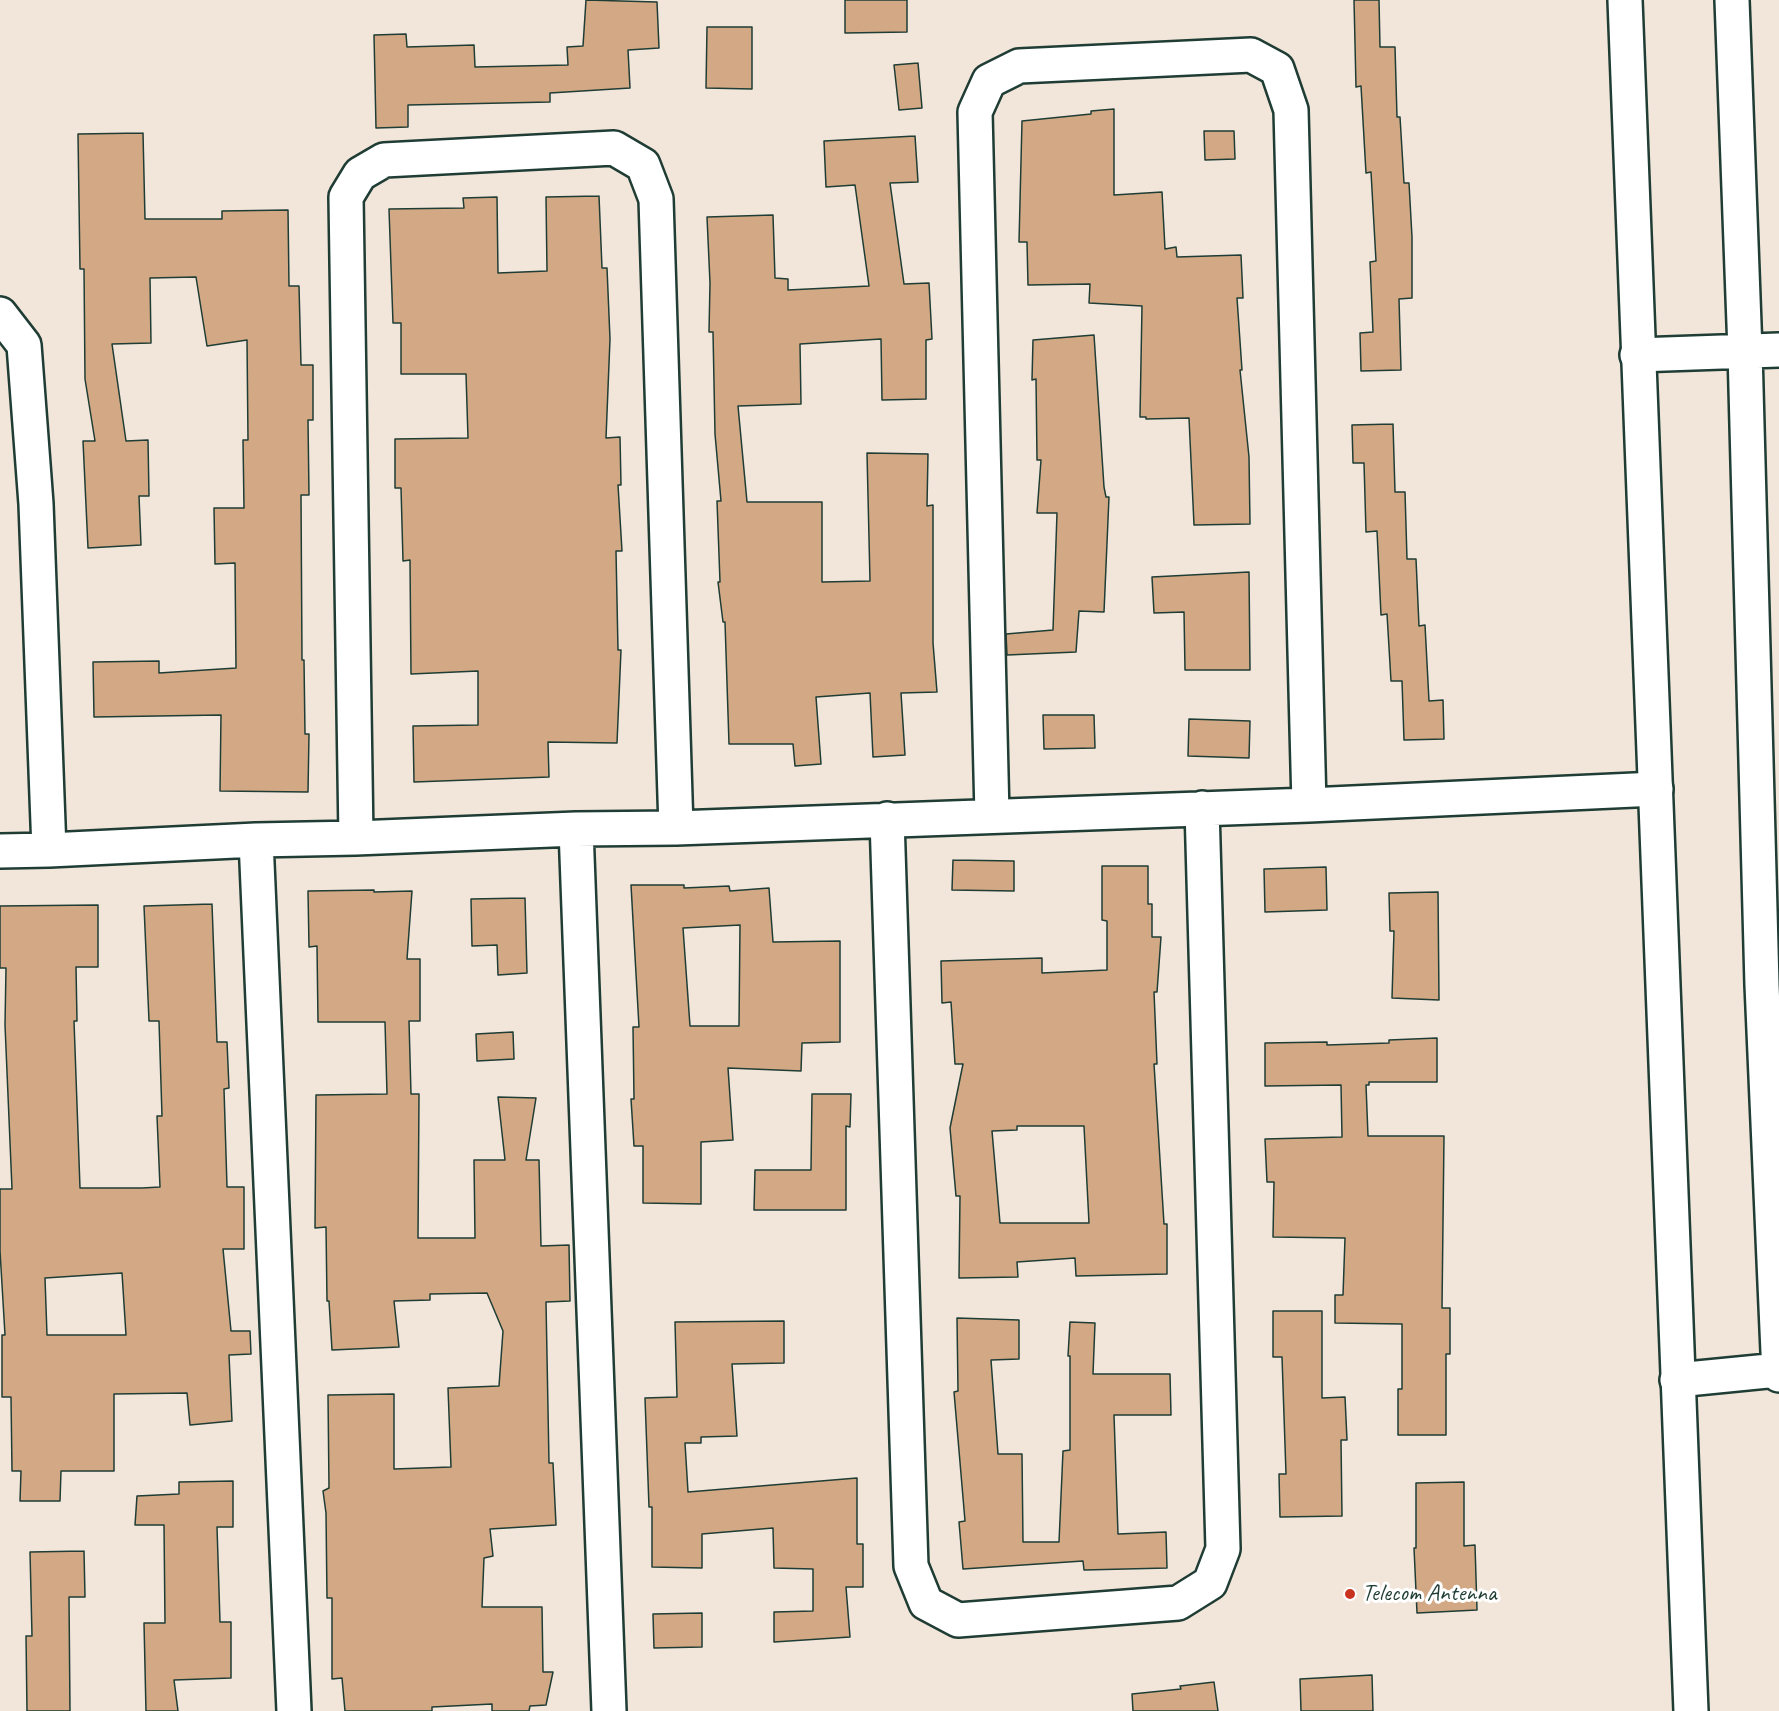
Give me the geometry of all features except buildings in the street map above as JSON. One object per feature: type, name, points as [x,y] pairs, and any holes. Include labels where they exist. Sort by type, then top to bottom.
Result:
[{"type":"street","points":[[1625,0],[1691,1711]]},
{"type":"street","points":[[1732,0],[1770,984],[1779,1375]]},
{"type":"street","points":[[992,815],[975,112],[989,81],[1019,66],[1251,55],[1277,69],[1291,110],[1309,805]]},
{"type":"street","points":[[356,838],[346,197],[360,174],[384,160],[614,148],[643,165],[656,199],[676,828]]},
{"type":"street","points":[[0,314],[24,345],[36,504],[49,850]]},
{"type":"street","points":[[1637,355],[1779,350]]},
{"type":"street","points":[[0,851],[256,840],[576,829],[676,828],[1309,805],[1656,789]]},
{"type":"street","points":[[887,819],[911,1566],[926,1603],[958,1620],[1178,1603],[1210,1582],[1223,1549],[1203,808]]},
{"type":"street","points":[[576,829],[609,1711]]},
{"type":"street","points":[[256,840],[294,1711]]},
{"type":"street","points":[[1677,1380],[1779,1370]]},
{"type":"place","name":"Telecom Antenna","points":[[1350,1594]]}]
